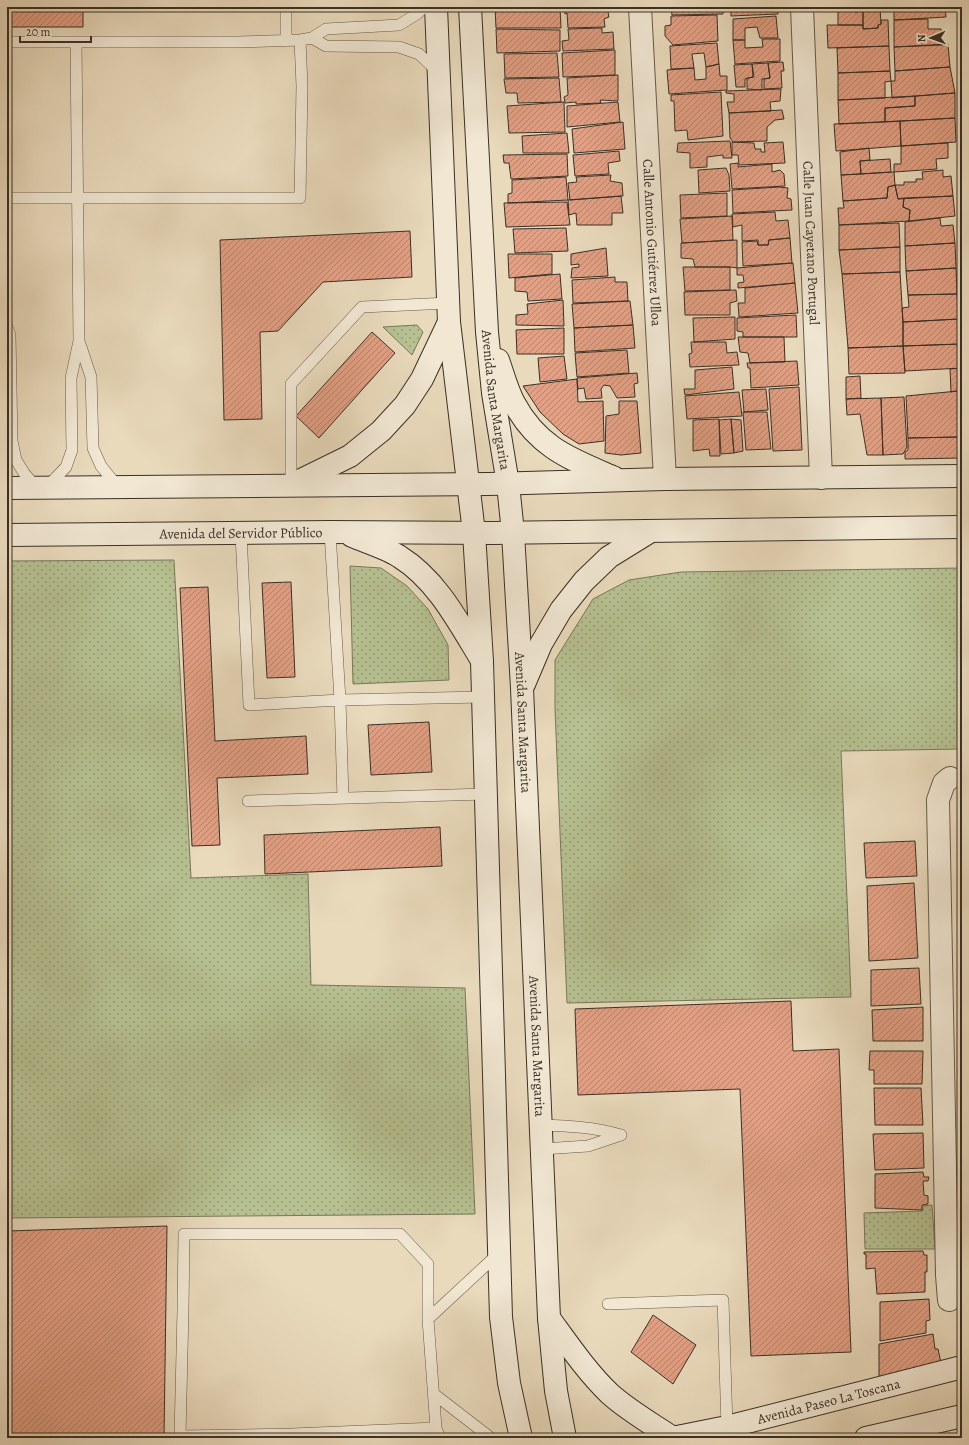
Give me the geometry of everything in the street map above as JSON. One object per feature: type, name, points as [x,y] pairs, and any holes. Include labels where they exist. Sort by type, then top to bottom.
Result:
[{"type":"main road","points":[[436,7],[449,312],[470,484],[482,661],[501,1317],[508,1383],[521,1438]]},
{"type":"main road","name":"Avenida Santa Margarita","points":[[470,7],[487,332],[493,393],[508,484],[513,532],[522,688],[548,1318],[556,1391],[565,1438]]},
{"type":"main road","name":"Calle Antonio Gutiérrez Ulloa","points":[[640,7],[665,479]]},
{"type":"main road","name":"Calle Juan Cayetano Portugal","points":[[802,7],[821,478]]},
{"type":"main road","points":[[291,486],[350,456],[381,431],[405,405],[422,379],[449,312]]},
{"type":"main road","points":[[487,332],[513,402],[533,431],[557,451],[620,480]]},
{"type":"main road","points":[[7,488],[508,484],[665,479],[962,476]]},
{"type":"main road","name":"Avenida del Servidor Público","points":[[7,536],[336,532],[474,533],[962,527]]},
{"type":"main road","points":[[522,688],[541,644],[560,610],[584,581],[609,557],[651,531]]},
{"type":"main road","points":[[336,532],[400,556],[425,578],[448,607],[482,661]]},
{"type":"main road","points":[[949,1300],[954,1273],[938,800],[944,783],[950,778]]},
{"type":"main road","points":[[548,1318],[590,1372],[610,1394],[672,1438]]},
{"type":"main road","name":"Avenida Paseo La Toscana","points":[[672,1438],[727,1427],[962,1367]]},
{"type":"main road","points":[[866,1438],[962,1416]]},
{"type":"lane","points":[[286,40],[287,7]]},
{"type":"lane","points":[[7,42],[238,42],[300,40],[312,38],[326,29],[399,25],[417,14],[424,7]]},
{"type":"lane","points":[[312,38],[326,46],[399,47],[419,54],[439,73]]},
{"type":"lane","points":[[7,198],[300,198],[302,86],[300,40]]},
{"type":"lane","points":[[7,327],[10,335],[12,441],[16,460],[24,473],[42,487],[66,467],[72,450],[71,378],[79,341],[79,199],[76,42]]},
{"type":"lane","points":[[291,486],[291,384],[362,306],[449,312]]},
{"type":"lane","points":[[79,341],[91,377],[93,448],[101,466],[118,487]]},
{"type":"lane","points":[[336,532],[343,798]]},
{"type":"lane","points":[[240,533],[249,705],[340,700],[483,697]]},
{"type":"lane","points":[[248,801],[486,794]]},
{"type":"lane","points":[[541,1125],[588,1127],[621,1135],[588,1146],[542,1149]]},
{"type":"lane","points":[[184,1234],[400,1234],[428,1264],[428,1319],[434,1394],[438,1433],[292,1436],[180,1436],[184,1310],[184,1234]]},
{"type":"lane","points":[[428,1319],[498,1254]]},
{"type":"lane","points":[[608,1304],[723,1300],[727,1427]]},
{"type":"lane","points":[[434,1394],[491,1438]]},
{"type":"path","points":[[83,9],[159,7]]},
{"type":"green space","points":[[417,325],[423,332],[412,355],[383,327]]},
{"type":"green space","points":[[174,560],[191,878],[308,874],[311,985],[465,988],[475,1214],[7,1218],[7,561]]},
{"type":"green space","points":[[350,566],[381,568],[407,586],[428,609],[448,645],[449,680],[353,684]]},
{"type":"green space","points":[[962,568],[962,749],[841,751],[851,997],[567,1003],[555,709],[555,660],[593,599],[629,580],[681,572]]},
{"type":"green space","points":[[958,761],[962,761],[962,805],[959,805]]},
{"type":"green space","points":[[932,1205],[935,1249],[865,1249],[864,1213],[923,1211],[923,1206]]},
{"type":"building","points":[[7,7],[83,7],[83,27],[7,27]]},
{"type":"building","points":[[495,7],[560,7],[561,28],[496,28]]},
{"type":"building","points":[[564,7],[607,7],[609,17],[604,19],[605,27],[568,28],[567,13],[565,14]]},
{"type":"building","points":[[671,7],[723,7],[723,14],[672,15]]},
{"type":"building","points":[[731,7],[781,7],[781,10],[778,10],[778,14],[731,16]]},
{"type":"building","points":[[838,7],[854,7],[855,12],[863,11],[863,25],[838,25]]},
{"type":"building","points":[[854,7],[880,7],[881,24],[878,25],[878,28],[863,29],[863,11],[855,12]]},
{"type":"building","points":[[894,7],[945,7],[946,17],[894,20]]},
{"type":"building","points":[[717,15],[718,41],[673,45],[665,36],[665,26],[671,25],[671,16]]},
{"type":"building","points":[[776,16],[778,38],[760,38],[757,27],[745,28],[745,40],[733,40],[733,19]]},
{"type":"building","points":[[928,19],[928,29],[941,29],[943,45],[894,47],[894,20]]},
{"type":"building","points":[[881,20],[888,20],[889,46],[828,48],[827,25],[863,25],[863,29],[878,28],[878,25],[881,24]]},
{"type":"building","points":[[602,28],[602,33],[613,32],[614,49],[563,51],[562,41],[569,40],[568,29]]},
{"type":"building","points":[[496,29],[560,30],[560,51],[497,53]]},
{"type":"building","points":[[762,39],[780,39],[780,61],[735,64],[733,40],[745,40],[745,48],[763,47]]},
{"type":"building","points":[[717,43],[719,64],[706,67],[704,53],[692,54],[694,68],[671,69],[670,46]]},
{"type":"building","points":[[948,44],[950,67],[895,71],[894,47]]},
{"type":"building","points":[[889,46],[890,71],[838,73],[837,48]]},
{"type":"building","points":[[615,50],[615,75],[563,77],[562,53]]},
{"type":"building","points":[[557,53],[559,77],[505,78],[504,54]]},
{"type":"building","points":[[783,62],[784,71],[781,71],[782,88],[764,89],[764,79],[770,78],[768,63]]},
{"type":"building","points":[[768,63],[770,78],[762,79],[762,90],[747,89],[747,78],[754,77],[752,64]]},
{"type":"building","points":[[719,64],[720,76],[727,76],[727,90],[669,94],[667,70],[694,68],[695,80],[706,79],[706,67]]},
{"type":"building","points":[[752,64],[753,77],[745,79],[745,87],[736,87],[734,65]]},
{"type":"building","points":[[950,67],[955,93],[892,98],[891,81],[895,81],[895,71]]},
{"type":"building","points":[[890,71],[891,81],[885,82],[885,98],[838,100],[838,73]]},
{"type":"building","points":[[618,75],[618,101],[600,100],[601,103],[565,103],[564,97],[568,95],[567,78]]},
{"type":"building","points":[[559,78],[561,102],[518,103],[517,93],[506,93],[504,79]]},
{"type":"building","points":[[781,89],[780,101],[770,102],[771,111],[729,113],[727,102],[734,102],[734,94],[726,93],[726,91]]},
{"type":"building","points":[[721,92],[723,136],[688,140],[687,130],[675,131],[674,101],[671,101],[671,95]]},
{"type":"building","points":[[955,93],[955,118],[885,122],[885,108],[915,106],[915,96]]},
{"type":"building","points":[[915,96],[915,106],[885,108],[885,122],[839,124],[838,100]]},
{"type":"building","points":[[564,102],[565,132],[509,133],[507,106]]},
{"type":"building","points":[[618,102],[620,122],[567,127],[567,106]]},
{"type":"building","points":[[782,110],[784,119],[775,120],[767,127],[767,141],[733,142],[730,138],[729,113]]},
{"type":"building","points":[[955,118],[956,142],[901,146],[900,121]]},
{"type":"building","points":[[900,121],[901,146],[836,151],[834,124]]},
{"type":"building","points":[[623,122],[625,149],[574,153],[572,129]]},
{"type":"building","points":[[567,133],[569,153],[523,153],[522,136]]},
{"type":"building","points":[[730,141],[732,158],[723,158],[723,155],[707,157],[707,167],[690,168],[690,153],[677,152],[678,143]]},
{"type":"building","points":[[732,142],[754,143],[755,149],[761,149],[761,152],[765,152],[764,143],[783,142],[785,163],[739,165],[738,155],[732,155]]},
{"type":"building","points":[[948,143],[948,158],[936,159],[937,169],[894,172],[894,164],[901,164],[901,146]]},
{"type":"building","points":[[869,148],[870,160],[860,161],[861,174],[841,175],[840,152]]},
{"type":"building","points":[[619,151],[620,161],[608,163],[609,174],[575,176],[573,155]]},
{"type":"building","points":[[567,154],[568,176],[511,179],[509,163],[504,163],[503,155]]},
{"type":"building","points":[[890,159],[891,172],[861,174],[860,161]]},
{"type":"building","points":[[738,163],[738,167],[772,164],[772,172],[780,170],[784,174],[785,186],[732,189],[730,164]]},
{"type":"building","points":[[726,168],[729,175],[730,191],[699,193],[698,170]]},
{"type":"building","points":[[943,170],[943,177],[951,176],[953,196],[898,199],[895,185],[904,185],[904,182],[916,182],[916,179],[923,179],[922,172]]},
{"type":"building","points":[[894,172],[895,185],[888,187],[887,198],[843,201],[841,175]]},
{"type":"building","points":[[611,175],[610,181],[622,183],[623,196],[570,200],[568,183],[577,182],[576,177]]},
{"type":"building","points":[[566,177],[568,200],[508,203],[508,194],[512,193],[512,180]]},
{"type":"building","points":[[895,185],[898,199],[904,198],[903,207],[910,210],[909,221],[839,225],[838,208],[844,208],[843,201],[887,198],[888,187]]},
{"type":"building","points":[[779,187],[788,188],[787,198],[791,199],[792,210],[733,213],[732,190]]},
{"type":"building","points":[[727,193],[727,216],[681,218],[680,195]]},
{"type":"building","points":[[621,196],[623,213],[612,213],[612,225],[577,225],[576,213],[569,215],[568,200]]},
{"type":"building","points":[[953,196],[955,216],[909,221],[910,210],[903,207],[904,198]]},
{"type":"building","points":[[567,202],[570,225],[506,227],[504,203]]},
{"type":"building","points":[[775,212],[776,221],[788,220],[790,238],[769,240],[768,245],[758,245],[758,240],[742,241],[742,225],[733,227],[732,214]]},
{"type":"building","points":[[732,216],[733,240],[682,243],[680,219]]},
{"type":"building","points":[[940,218],[941,226],[953,225],[955,243],[905,246],[905,222]]},
{"type":"building","points":[[899,223],[900,247],[839,250],[839,225]]},
{"type":"building","points":[[566,228],[568,251],[515,253],[513,229]]},
{"type":"building","points":[[410,231],[412,277],[323,282],[278,331],[260,332],[262,419],[224,420],[220,240]]},
{"type":"building","points":[[790,238],[792,263],[743,266],[742,242],[757,241],[758,245],[768,245],[769,240]]},
{"type":"building","points":[[737,240],[737,268],[695,267],[693,259],[681,258],[681,243]]},
{"type":"building","points":[[955,243],[956,268],[906,271],[905,246]]},
{"type":"building","points":[[900,247],[900,272],[842,274],[839,250]]},
{"type":"building","points":[[606,248],[608,276],[571,278],[572,268],[579,267],[579,264],[571,265],[571,254]]},
{"type":"building","points":[[508,254],[552,254],[552,274],[509,278]]},
{"type":"building","points":[[793,263],[795,283],[738,288],[738,283],[744,282],[743,275],[737,275],[737,268]]},
{"type":"building","points":[[683,267],[730,267],[730,290],[685,291]]},
{"type":"building","points":[[956,268],[957,294],[908,295],[906,271]]},
{"type":"building","points":[[900,272],[903,346],[848,348],[842,274]]},
{"type":"building","points":[[560,274],[562,299],[528,301],[527,292],[515,291],[515,278]]},
{"type":"building","points":[[615,277],[615,282],[627,282],[628,301],[573,303],[572,280]]},
{"type":"building","points":[[795,283],[798,313],[739,317],[738,303],[745,303],[745,288]]},
{"type":"building","points":[[736,290],[737,301],[730,303],[730,315],[685,315],[684,292]]},
{"type":"building","points":[[957,294],[959,319],[903,322],[902,308],[909,307],[908,295]]},
{"type":"building","points":[[563,300],[564,326],[516,325],[516,315],[528,314],[527,304]]},
{"type":"building","points":[[630,301],[633,325],[574,328],[572,304]]},
{"type":"building","points":[[796,315],[797,337],[743,337],[743,332],[737,331],[737,318]]},
{"type":"building","points":[[735,317],[735,339],[694,342],[693,318]]},
{"type":"building","points":[[959,319],[960,344],[903,346],[903,322]]},
{"type":"building","points":[[633,325],[635,348],[575,352],[574,328]]},
{"type":"building","points":[[564,328],[564,354],[517,354],[516,330]]},
{"type":"building","points":[[372,332],[395,353],[319,438],[296,416]]},
{"type":"building","points":[[738,337],[784,337],[785,362],[750,363],[748,353],[740,352]]},
{"type":"building","points":[[691,342],[726,342],[727,353],[737,352],[739,365],[690,367],[689,354],[692,353]]},
{"type":"building","points":[[962,344],[962,368],[905,371],[903,346]]},
{"type":"building","points":[[903,346],[905,373],[849,374],[848,348]]},
{"type":"building","points":[[627,350],[629,373],[577,377],[575,353]]},
{"type":"building","points":[[564,356],[567,379],[540,382],[538,358]]},
{"type":"building","points":[[797,361],[799,385],[751,388],[750,368],[748,368],[747,363]]},
{"type":"building","points":[[732,367],[734,389],[685,395],[684,389],[695,389],[695,370]]},
{"type":"building","points":[[962,368],[962,390],[951,392],[950,369]]},
{"type":"building","points":[[637,373],[638,383],[634,384],[635,397],[617,398],[610,386],[604,385],[601,389],[602,398],[586,399],[584,388],[578,389],[577,378]]},
{"type":"building","points":[[860,376],[861,398],[846,399],[846,377]]},
{"type":"building","points":[[577,379],[578,402],[603,401],[604,441],[579,444],[563,434],[540,412],[523,386]]},
{"type":"building","points":[[799,387],[802,450],[773,451],[769,389]]},
{"type":"building","points":[[766,389],[768,410],[744,412],[742,390]]},
{"type":"building","points":[[962,390],[962,458],[905,459],[905,452],[908,450],[908,438],[960,437],[958,391]]},
{"type":"building","points":[[958,391],[960,437],[908,438],[906,396]]},
{"type":"building","points":[[739,392],[742,416],[687,419],[685,396]]},
{"type":"building","points":[[904,397],[907,447],[903,454],[883,455],[881,398]]},
{"type":"building","points":[[881,398],[883,455],[867,455],[860,414],[847,415],[846,399]]},
{"type":"building","points":[[619,401],[637,401],[641,453],[621,455],[605,453],[606,416],[619,414]]},
{"type":"building","points":[[743,412],[767,412],[771,449],[746,450]]},
{"type":"building","points":[[719,419],[720,456],[710,456],[709,449],[693,451],[693,420]]},
{"type":"building","points":[[731,419],[734,453],[721,454],[719,420]]},
{"type":"building","points":[[731,419],[741,420],[743,451],[734,453]]},
{"type":"building","points":[[291,582],[295,677],[267,678],[262,583]]},
{"type":"building","points":[[208,587],[215,741],[306,736],[308,774],[217,778],[220,845],[192,846],[180,588]]},
{"type":"building","points":[[429,722],[432,772],[371,775],[368,725]]},
{"type":"building","points":[[440,827],[442,866],[265,874],[264,835]]},
{"type":"building","points":[[915,841],[917,876],[866,878],[864,843]]},
{"type":"building","points":[[914,883],[918,958],[869,961],[867,886]]},
{"type":"building","points":[[919,968],[921,1004],[871,1006],[871,970]]},
{"type":"building","points":[[791,1001],[793,1051],[839,1049],[851,1352],[751,1356],[740,1089],[578,1095],[575,1009]]},
{"type":"building","points":[[923,1007],[923,1041],[873,1041],[872,1010]]},
{"type":"building","points":[[870,1051],[923,1051],[922,1084],[874,1084],[874,1070],[869,1070]]},
{"type":"building","points":[[874,1088],[921,1088],[923,1125],[875,1125]]},
{"type":"building","points":[[923,1133],[924,1168],[875,1170],[873,1134]]},
{"type":"building","points":[[923,1172],[924,1177],[929,1177],[928,1181],[923,1181],[924,1195],[928,1196],[928,1204],[922,1205],[922,1210],[875,1208],[875,1174]]},
{"type":"building","points":[[167,1226],[164,1438],[7,1438],[7,1231]]},
{"type":"building","points":[[923,1251],[924,1255],[927,1255],[925,1292],[877,1294],[875,1268],[866,1269],[866,1254],[864,1254],[864,1252]]},
{"type":"building","points":[[929,1299],[930,1320],[926,1321],[926,1333],[880,1341],[880,1302]]},
{"type":"building","points":[[653,1315],[696,1345],[673,1384],[631,1352]]},
{"type":"building","points":[[933,1334],[935,1349],[938,1349],[941,1363],[879,1378],[879,1344]]}]
